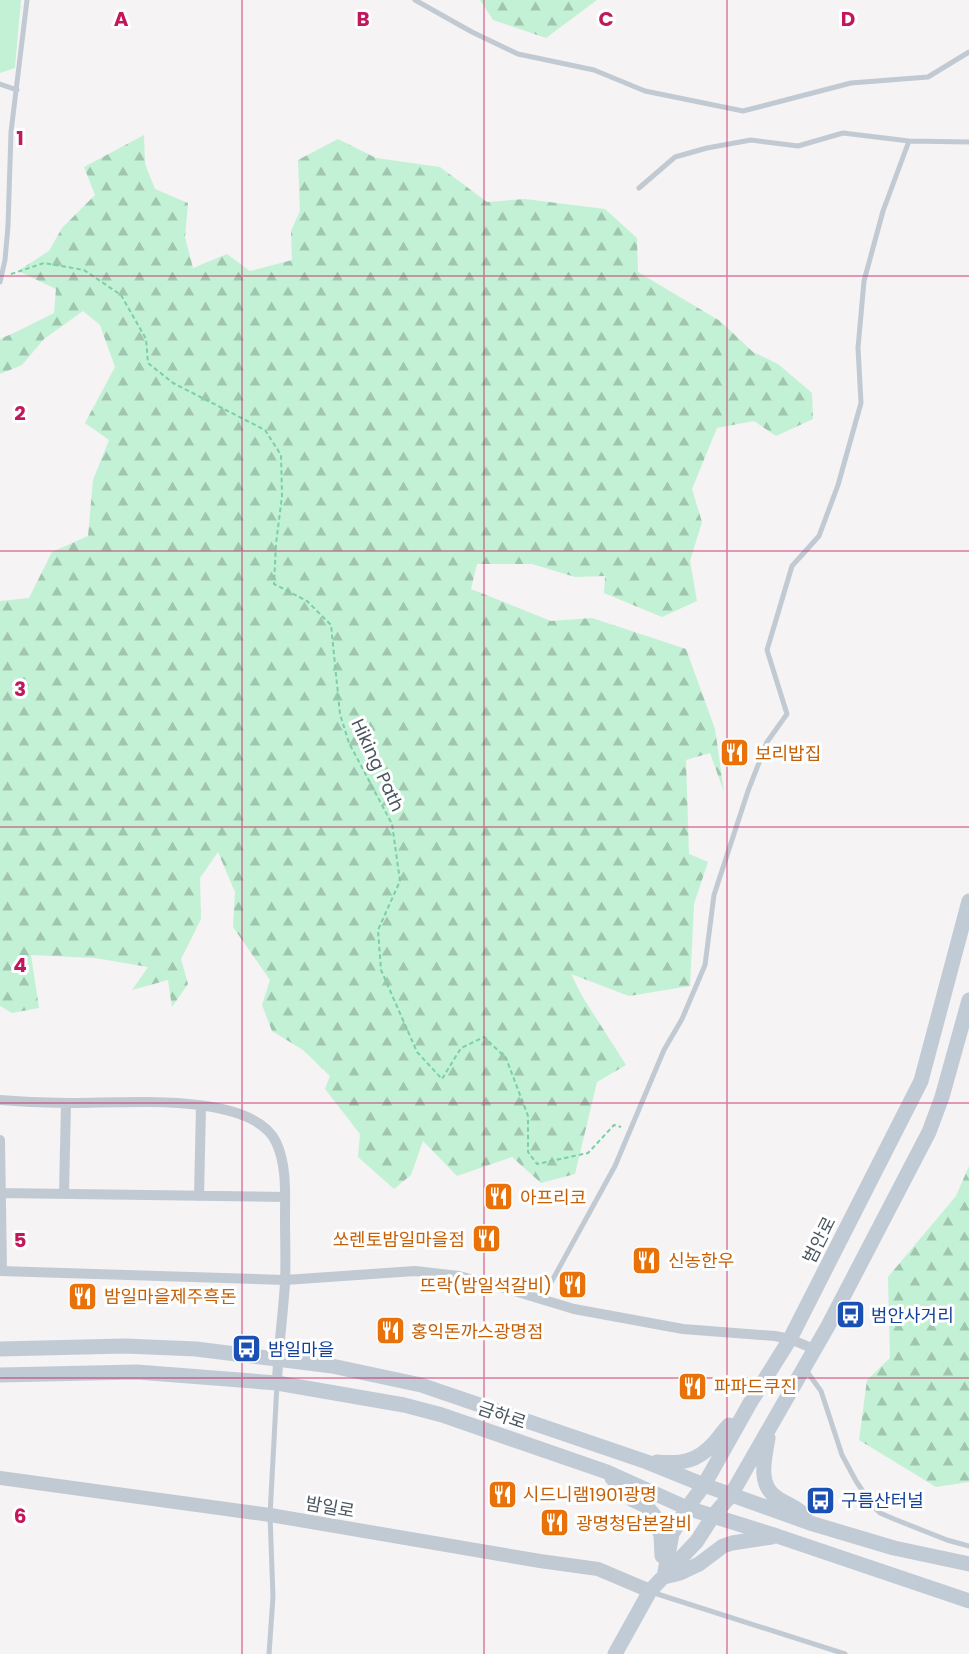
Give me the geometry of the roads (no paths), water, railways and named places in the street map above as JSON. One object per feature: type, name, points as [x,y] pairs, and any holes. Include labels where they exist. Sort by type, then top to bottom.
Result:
[{"type":"main road","name":"범안로","points":[[664,1577],[672,1534],[704,1485],[750,1403],[790,1339],[921,1081],[969,901]]},
{"type":"main road","points":[[615,1654],[650,1591],[697,1541],[731,1494],[868,1251],[929,1132],[942,1097],[969,1000]]},
{"type":"main road","name":"금하로","points":[[0,1349],[125,1346],[196,1349],[332,1365],[421,1385],[647,1462],[810,1523],[894,1548],[969,1564]]},
{"type":"main road","name":"금하로","points":[[0,1375],[137,1372],[277,1383],[404,1405],[442,1415],[607,1472],[687,1508],[969,1601]]},
{"type":"main road","points":[[647,1462],[688,1462],[697,1457],[714,1443],[750,1403]]},
{"type":"main road","points":[[770,1428],[763,1468],[768,1490],[798,1508],[810,1523]]},
{"type":"main road","points":[[607,1472],[633,1500],[646,1506],[654,1515],[661,1536],[664,1577]]},
{"type":"main road","points":[[664,1577],[680,1573],[699,1564],[723,1546],[777,1536]]},
{"type":"street","points":[[0,1100],[66,1103],[130,1102],[201,1106],[232,1111],[248,1117],[264,1128],[275,1140],[283,1162],[285,1197],[285,1280],[277,1383]]},
{"type":"street","points":[[64,1194],[66,1103]]},
{"type":"street","points":[[199,1196],[201,1106]]},
{"type":"street","points":[[0,1140],[1,1270],[285,1280],[416,1271],[459,1276],[574,1309],[683,1329],[775,1336],[790,1339],[814,1349]]},
{"type":"street","points":[[0,1193],[285,1197]]},
{"type":"street","name":"밤일로","points":[[0,1478],[270,1515],[598,1569],[650,1591]]},
{"type":"lane","points":[[0,279],[5,260],[8,226],[10,132],[27,0]]},
{"type":"lane","points":[[414,0],[472,32],[519,54],[594,70],[645,91],[743,111],[851,83],[928,77],[969,52]]},
{"type":"lane","points":[[0,84],[17,90]]},
{"type":"lane","points":[[639,188],[675,157],[751,140],[798,146],[843,133],[909,141],[969,142]]},
{"type":"lane","points":[[542,1299],[615,1166],[664,1050],[682,1019],[705,965],[714,895],[748,791],[767,742],[787,714],[767,650],[792,566],[819,536],[838,484],[861,403],[858,348],[864,281],[884,211],[909,141]]},
{"type":"lane","points":[[804,1368],[821,1390],[842,1455],[872,1505],[880,1513],[894,1519],[947,1540],[969,1546]]},
{"type":"lane","points":[[269,1654],[273,1597],[270,1515],[277,1383]]},
{"type":"lane","points":[[650,1591],[845,1654]]},
{"type":"place","name":"보리밥집","points":[[734,753]]},
{"type":"place","name":"아프리코","points":[[499,1197]]},
{"type":"place","name":"쏘렌토밤일마을점","points":[[486,1239]]},
{"type":"place","name":"신농한우","points":[[647,1260]]},
{"type":"place","name":"뜨락(밤일석갈비)","points":[[573,1285]]},
{"type":"place","name":"밤일마을제주흑돈","points":[[83,1296]]},
{"type":"place","name":"범안사거리","points":[[850,1315]]},
{"type":"place","name":"홍익돈까스광명점","points":[[390,1331]]},
{"type":"place","name":"밤일마을","points":[[247,1349]]},
{"type":"place","name":"파파드쿠진","points":[[693,1386]]},
{"type":"place","name":"시드니램1901광명","points":[[502,1494]]},
{"type":"place","name":"구름산터널","points":[[820,1500]]},
{"type":"place","name":"광명청담본갈비","points":[[555,1523]]}]
